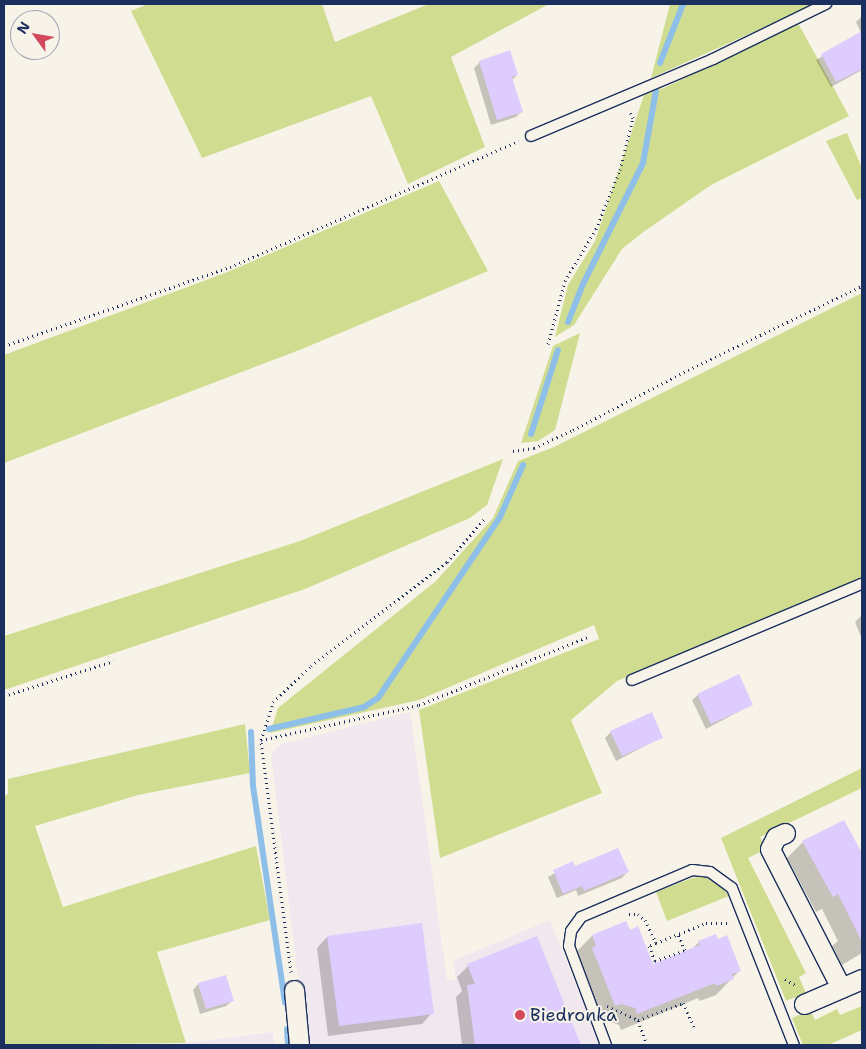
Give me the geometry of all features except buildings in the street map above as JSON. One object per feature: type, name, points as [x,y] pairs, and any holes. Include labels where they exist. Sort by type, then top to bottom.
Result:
[{"type":"street","points":[[785,833],[776,837],[770,849],[840,988]]},
{"type":"street","points":[[804,1004],[862,979]]},
{"type":"street","points":[[294,990],[299,1045]]},
{"type":"lane","points":[[531,136],[713,58],[826,4]]},
{"type":"lane","points":[[632,680],[862,584]]},
{"type":"lane","points":[[606,1045],[569,946],[571,931],[581,917],[692,870],[710,872],[732,888],[794,1045]]},
{"type":"path","points":[[548,344],[565,281],[596,229],[620,170],[633,118],[623,95]]},
{"type":"path","points":[[4,346],[230,267],[531,136]]},
{"type":"path","points":[[512,451],[534,448],[573,430],[688,370],[862,286]]},
{"type":"path","points":[[294,990],[260,740],[273,702],[311,666],[447,562],[486,517]]},
{"type":"path","points":[[260,740],[419,705],[590,636]]},
{"type":"path","points":[[4,696],[114,661]]},
{"type":"path","points":[[625,914],[642,917],[656,943]]},
{"type":"path","points":[[678,934],[685,950],[655,961],[649,946],[678,934],[706,923],[727,923]]},
{"type":"path","points":[[638,1020],[683,1003],[695,1029]]},
{"type":"path","points":[[606,1005],[638,1020],[647,1045]]},
{"type":"shaded area","points":[[410,712],[447,981],[456,980],[453,961],[550,920],[600,1045],[306,1045],[271,753],[282,744]]},
{"type":"shaded area","points":[[273,1032],[274,1045],[176,1045],[186,1043]]},
{"type":"green space","points":[[148,4],[322,4],[335,42],[429,4],[549,4],[451,57],[485,147],[408,184],[371,96],[202,158],[131,11]]},
{"type":"green space","points":[[670,4],[816,4],[651,78]]},
{"type":"green space","points":[[798,23],[849,116],[711,185],[642,233],[622,249],[574,325],[555,337],[568,285],[595,241],[645,92],[664,88]]},
{"type":"green space","points":[[847,133],[862,168],[862,198],[857,200],[826,141]]},
{"type":"green space","points":[[439,181],[488,271],[302,349],[4,463],[4,355],[225,273]]},
{"type":"green space","points":[[862,293],[862,577],[617,681],[571,720],[602,793],[440,858],[419,710],[599,639],[594,625],[419,700],[270,733],[278,708],[436,581],[493,518],[518,461],[554,447]]},
{"type":"green space","points":[[580,333],[555,430],[538,441],[521,443],[553,346]]},
{"type":"green space","points":[[503,459],[487,505],[470,518],[305,589],[4,690],[4,636],[300,541]]},
{"type":"green space","points":[[245,724],[250,773],[138,795],[35,826],[63,907],[256,846],[270,920],[157,952],[186,1043],[4,1045],[4,796],[8,794],[8,779]]},
{"type":"green space","points":[[862,768],[862,788],[760,837],[764,845],[762,851],[748,858],[806,973],[799,977],[806,993],[786,1001],[721,838]]},
{"type":"green space","points":[[706,876],[720,884],[729,896],[667,921],[656,892],[692,878]]},
{"type":"green space","points":[[862,1006],[862,1030],[828,1045],[803,1045],[792,1018],[810,1010],[815,1020],[837,1009],[840,1015]]},
{"type":"waterway","points":[[660,63],[683,4]]},
{"type":"waterway","points":[[568,322],[583,284],[643,163],[656,91]]},
{"type":"waterway","points":[[531,434],[558,350]]},
{"type":"waterway","points":[[269,729],[364,707],[378,698],[500,517],[523,465]]},
{"type":"waterway","points":[[251,732],[253,786],[285,1003]]},
{"type":"waterway","points":[[287,1029],[288,1045]]},
{"type":"place","name":"Biedronka","points":[[520,1015]]}]
